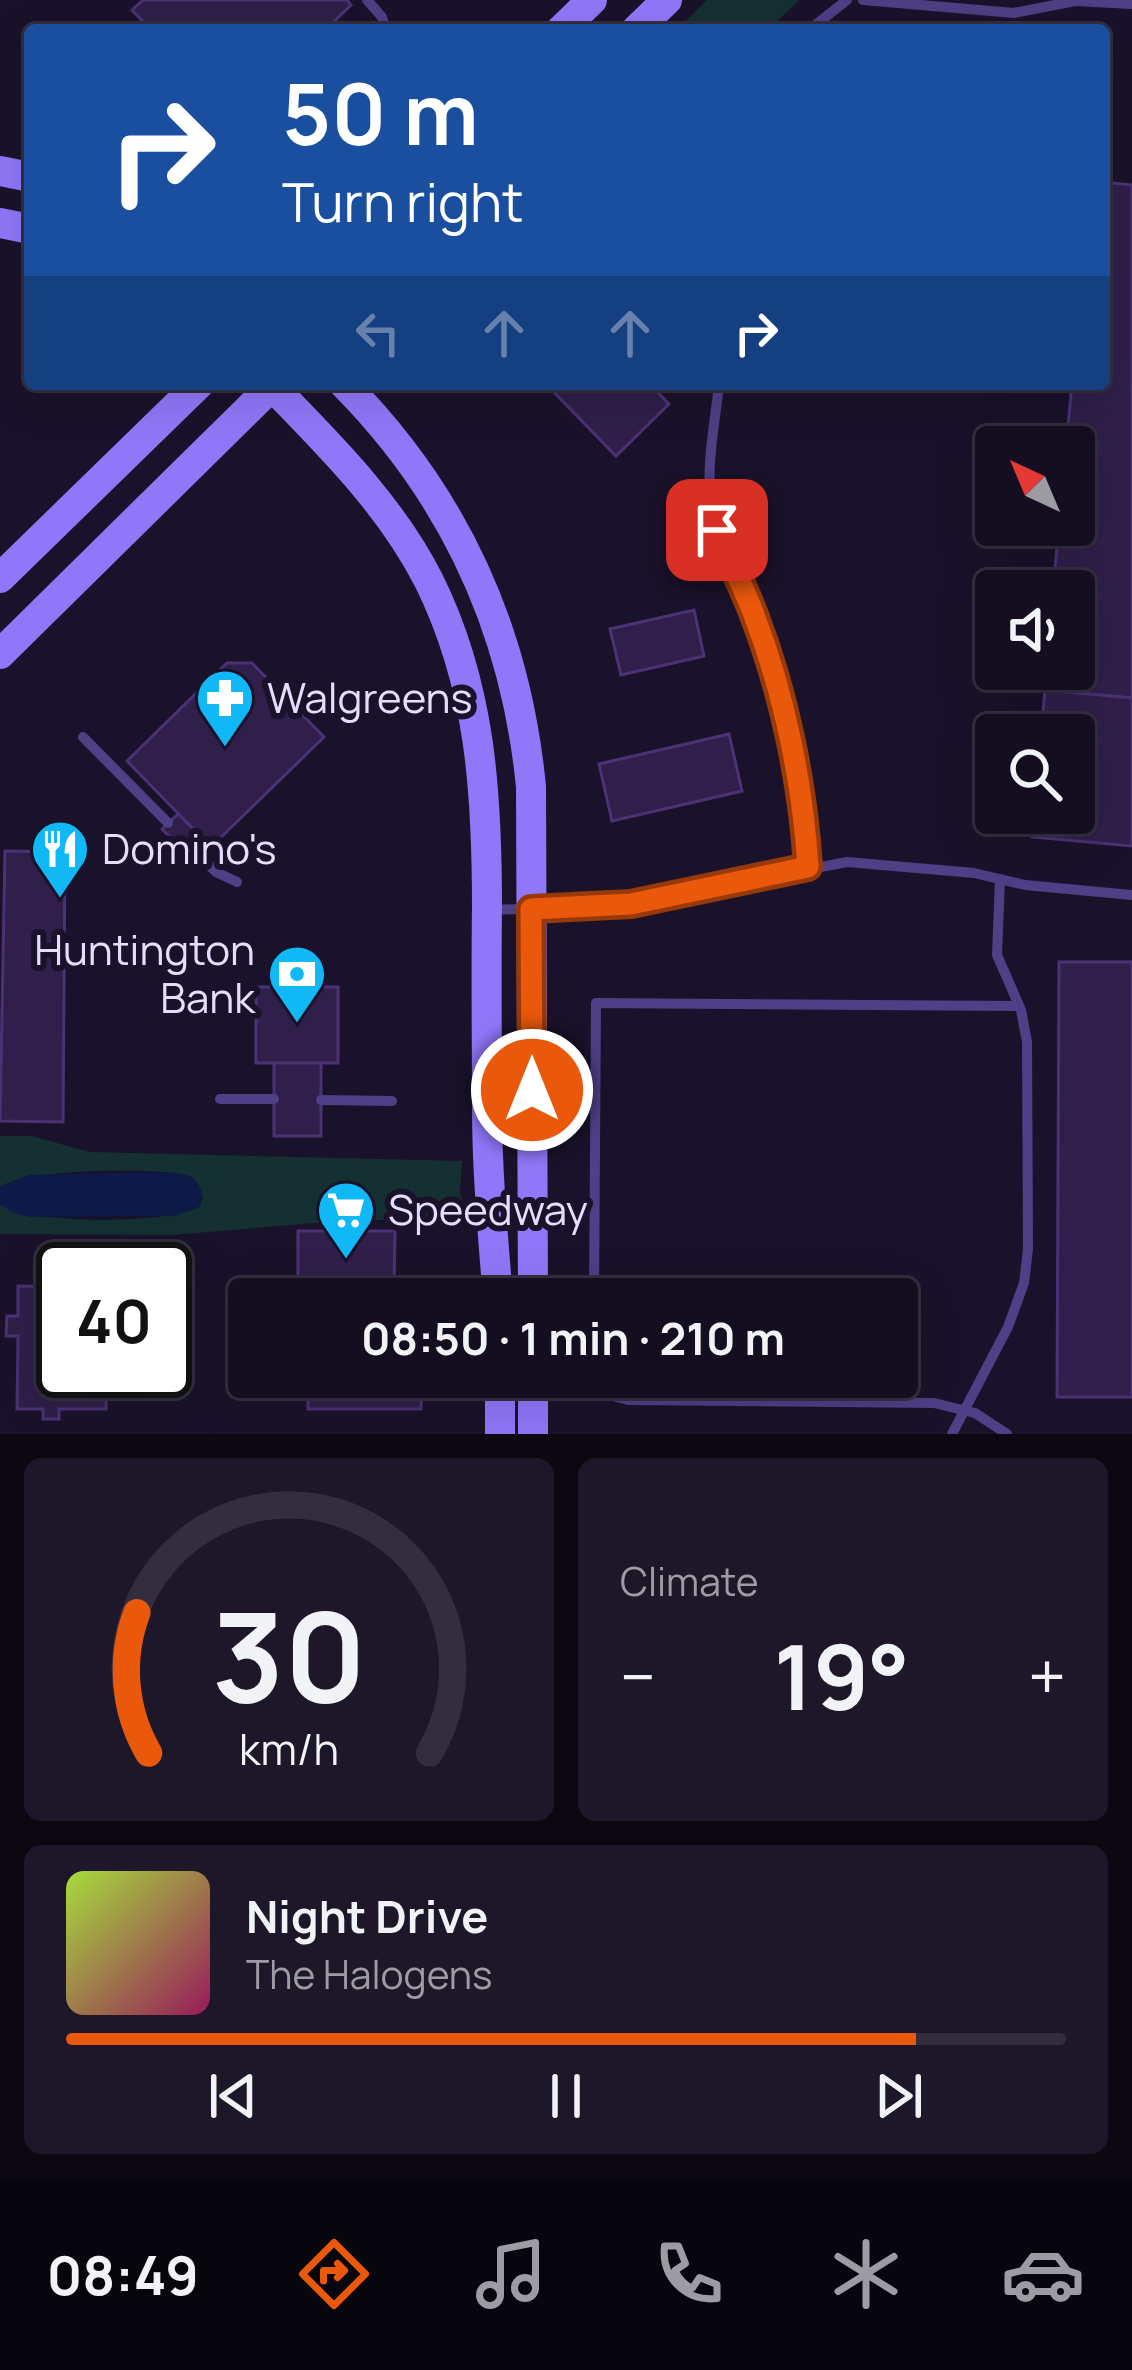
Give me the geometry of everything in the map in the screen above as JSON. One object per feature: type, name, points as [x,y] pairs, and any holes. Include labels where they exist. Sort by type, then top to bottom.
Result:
[{"type":"street","points":[[567,24],[592,0]]},
{"type":"street","points":[[643,24],[667,0]]},
{"type":"street","points":[[0,578],[193,390]]},
{"type":"street","points":[[0,654],[267,390]]},
{"type":"street","points":[[277,390],[380,504],[427,577],[468,684],[482,751],[488,843],[488,1163],[496,1278]]},
{"type":"street","points":[[350,390],[395,438],[432,488],[470,559],[503,639],[520,705],[529,764],[533,1278]]},
{"type":"street","points":[[500,1398],[500,1434]]},
{"type":"street","points":[[534,1398],[535,1429]]},
{"type":"lane","points":[[815,24],[847,0]]},
{"type":"lane","points":[[863,0],[1014,13],[1075,1],[1132,4]]},
{"type":"lane","points":[[718,390],[709,478],[712,511],[754,613],[774,678],[805,818],[808,867]]},
{"type":"lane","points":[[83,737],[168,824]]},
{"type":"lane","points":[[190,845],[216,872],[237,883]]},
{"type":"lane","points":[[487,910],[631,904],[808,867],[854,862],[1132,895]]},
{"type":"lane","points":[[952,1434],[1008,1327],[1026,1271],[1028,1042],[1019,1006],[997,955],[1000,879]]},
{"type":"lane","points":[[594,1278],[596,1003],[1019,1006]]},
{"type":"lane","points":[[220,1099],[274,1099]]},
{"type":"lane","points":[[321,1100],[392,1101]]},
{"type":"lane","points":[[622,1398],[925,1402],[962,1409],[1007,1434]]},
{"type":"green space","points":[[707,0],[799,0],[774,24],[683,24]]},
{"type":"green space","points":[[0,1136],[32,1136],[89,1152],[462,1161],[460,1192],[467,1218],[338,1221],[172,1235],[0,1234],[0,1204],[39,1216],[129,1219],[182,1213],[199,1207],[203,1198],[192,1177],[153,1171],[64,1173],[0,1187]]},
{"type":"water","points":[[183,1174],[194,1180],[202,1191],[199,1207],[174,1216],[31,1217],[0,1204],[0,1187],[28,1175]]},
{"type":"building","points":[[143,0],[347,0],[351,5],[331,24],[145,24],[132,10]]},
{"type":"building","points":[[1110,183],[1132,185],[1132,698],[1045,690],[1095,690],[1095,570],[1055,570],[1057,546],[1095,546],[1095,426],[1068,426],[1071,390],[1110,390]]},
{"type":"building","points":[[552,390],[656,390],[669,404],[616,456]]},
{"type":"building","points":[[694,610],[704,656],[621,675],[610,629]]},
{"type":"building","name":"Walgreens","points":[[227,663],[252,663],[324,737],[211,847],[127,761]]},
{"type":"building","points":[[1045,690],[1132,698],[1132,846],[1032,837],[1095,834],[1095,714],[1043,714]]},
{"type":"building","points":[[729,734],[742,791],[612,821],[599,764]]},
{"type":"building","points":[[178,814],[200,836],[184,851],[162,829]]},
{"type":"building","points":[[5,851],[65,852],[63,1122],[0,1121]]},
{"type":"building","points":[[1059,962],[1132,962],[1132,1397],[1057,1397]]},
{"type":"building","name":"Huntington Bank","points":[[256,987],[338,987],[338,1063],[256,1063]]},
{"type":"building","points":[[274,1063],[321,1063],[321,1136],[274,1136]]},
{"type":"building","name":"Speedway","points":[[298,1231],[395,1231],[394,1278],[298,1278]]},
{"type":"building","points":[[18,1286],[36,1286],[36,1398],[106,1398],[106,1409],[59,1409],[59,1419],[43,1419],[43,1409],[17,1409],[18,1336],[6,1336],[7,1316],[18,1316]]},
{"type":"building","points":[[308,1398],[421,1398],[421,1409],[308,1409]]},
{"type":"place","name":"Walgreens","points":[[225,749]]},
{"type":"place","name":"Domino's","points":[[60,900]]},
{"type":"place","name":"Huntington Bank","points":[[297,1025]]},
{"type":"place","name":"Speedway","points":[[346,1261]]},
{"type":"route","points":[[532,1090],[531,909],[631,904],[808,867],[805,818],[774,678],[754,613],[717,530]]}]
